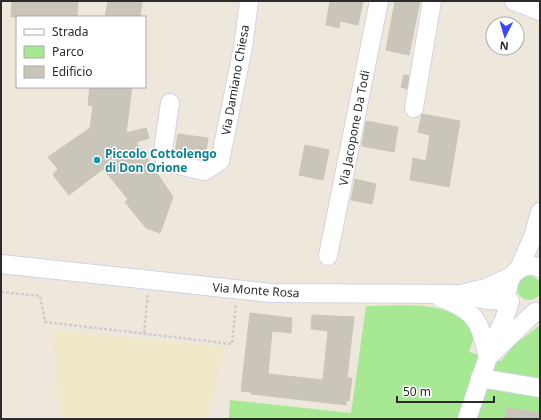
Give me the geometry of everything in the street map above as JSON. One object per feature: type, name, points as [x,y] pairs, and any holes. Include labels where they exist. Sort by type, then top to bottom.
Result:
[{"type":"street","name":"Via Damiano Chiesa","points":[[170,103],[164,144],[165,162],[204,171],[220,161],[243,47],[249,1]]},
{"type":"street","name":"Via Jacopone Da Todi","points":[[328,256],[379,1]]},
{"type":"street","points":[[414,108],[432,1]]},
{"type":"street","points":[[514,1],[540,11]]},
{"type":"street","points":[[466,419],[488,357],[504,320],[510,301],[508,290],[534,234],[540,212]]},
{"type":"street","points":[[534,234],[540,259]]},
{"type":"street","name":"Via Monte Rosa","points":[[1,264],[271,293],[461,294],[486,288],[515,273]]},
{"type":"street","points":[[515,273],[529,266],[540,268]]},
{"type":"street","points":[[423,293],[450,301],[470,312],[479,323],[488,357]]},
{"type":"street","points":[[461,294],[486,300],[510,301],[518,309],[531,313],[538,311]]},
{"type":"street","points":[[488,357],[538,311]]},
{"type":"street","points":[[480,378],[540,388]]},
{"type":"path","points":[[144,333],[150,281]]},
{"type":"path","points":[[1,292],[40,296],[46,322],[232,344],[236,298]]},
{"type":"shaded area","points":[[52,330],[224,347],[208,419],[61,419]]},
{"type":"green space","points":[[529,276],[538,279],[541,288],[538,297],[529,300],[520,297],[517,288],[520,279]]},
{"type":"green space","points":[[411,305],[444,310],[458,316],[468,325],[473,338],[469,352],[501,361],[514,345],[540,325],[540,419],[229,419],[230,400],[351,413],[366,306]]},
{"type":"building","points":[[12,1],[78,1],[77,16],[11,17]]},
{"type":"building","points":[[108,1],[142,1],[140,16],[105,16]]},
{"type":"building","points":[[330,1],[363,1],[358,25],[340,21],[339,28],[326,25]]},
{"type":"building","points":[[395,1],[420,1],[409,55],[386,50]]},
{"type":"building","points":[[404,75],[409,76],[407,89],[401,87]]},
{"type":"building","name":"Piccolo Cottolengo di Don Orione","points":[[90,88],[132,88],[126,133],[146,128],[149,138],[136,142],[173,197],[160,233],[146,228],[125,202],[128,199],[103,169],[69,195],[53,175],[58,169],[48,157],[90,128],[93,106],[88,105]]},
{"type":"building","points":[[422,114],[460,121],[449,187],[410,180],[413,158],[426,161],[430,135],[418,132]]},
{"type":"building","points":[[366,121],[398,127],[394,152],[362,146]]},
{"type":"building","points":[[178,134],[208,138],[205,158],[202,160],[175,154]]},
{"type":"building","points":[[305,145],[329,150],[323,180],[299,175]]},
{"type":"building","points":[[355,179],[376,184],[372,204],[351,200]]},
{"type":"building","points":[[250,313],[292,318],[291,333],[272,331],[268,374],[323,380],[328,331],[311,329],[312,315],[354,317],[347,378],[352,378],[349,401],[346,400],[346,405],[251,394],[251,392],[241,391]]},
{"type":"building","points":[[506,408],[538,412],[538,419],[505,419]]},
{"type":"place","name":"Piccolo Cottolengo di Don Orione","points":[[97,160]]}]
